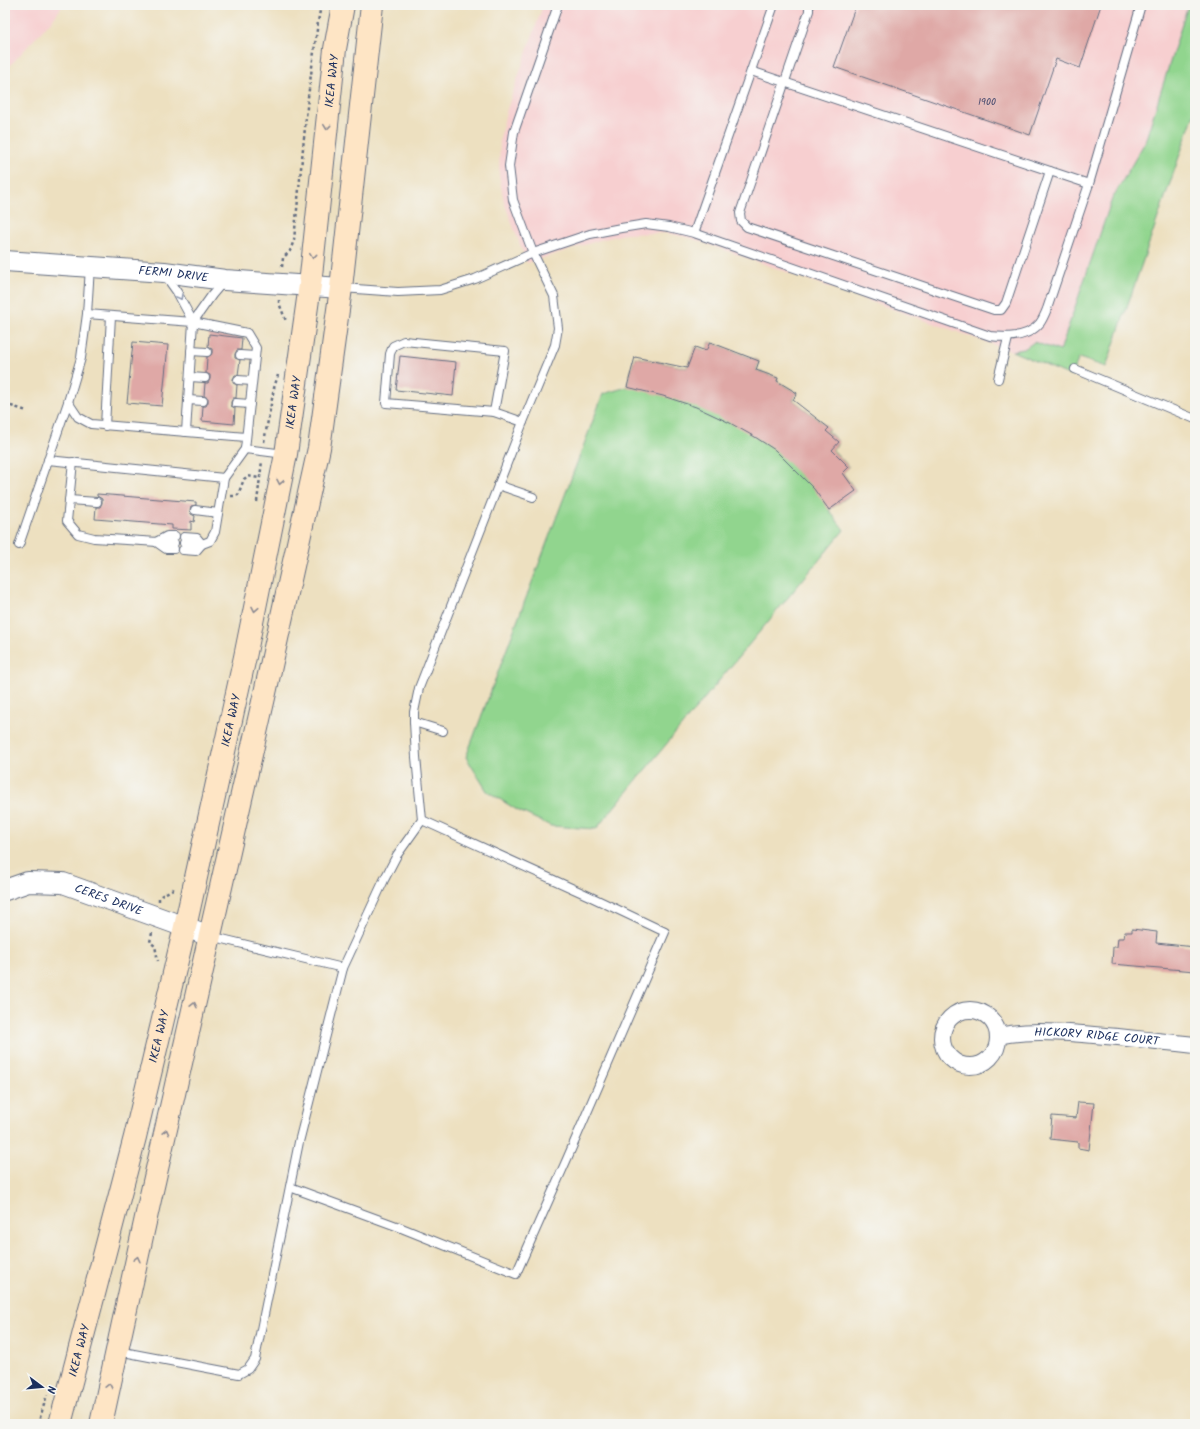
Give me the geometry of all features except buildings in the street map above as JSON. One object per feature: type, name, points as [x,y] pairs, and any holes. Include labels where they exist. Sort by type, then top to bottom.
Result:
[{"type":"main road","name":"IKEA WAY","points":[[60,1424],[135,1137],[185,927],[245,657],[286,454],[310,285],[335,49],[342,5]]},
{"type":"main road","points":[[101,1424],[319,448],[341,288],[372,5]]},
{"type":"street","name":"FERMI DRIVE","points":[[5,261],[164,272],[225,280],[341,288]]},
{"type":"street","name":"CERES DRIVE","points":[[5,890],[28,882],[63,883],[210,936]]},
{"type":"street","name":"HICKORY RIDGE COURT","points":[[998,1036],[1029,1032],[1043,1032],[1195,1045]]},
{"type":"lane","points":[[117,1351],[239,1374],[248,1369],[255,1359],[299,1142],[343,968],[397,855],[422,820],[414,722],[414,712],[419,688],[498,485],[555,345],[558,328],[554,296],[533,253],[513,200],[509,166],[514,132],[558,5]]},
{"type":"lane","points":[[694,233],[774,5]]},
{"type":"lane","points":[[809,5],[809,11],[740,213],[741,222],[747,227],[972,303],[994,310],[1000,310],[1006,303],[1050,171]]},
{"type":"lane","points":[[341,288],[398,292],[440,290],[475,279],[533,253],[590,234],[646,224],[669,227],[694,233],[990,336],[1008,338],[1025,334],[1039,324],[1047,309],[1089,184],[1141,5]]},
{"type":"lane","points":[[751,71],[1089,184]]},
{"type":"lane","points":[[19,546],[68,402],[81,358],[87,314],[90,268]]},
{"type":"lane","points":[[164,272],[177,292],[193,322]]},
{"type":"lane","points":[[186,432],[193,322],[212,295],[225,280]]},
{"type":"lane","points":[[87,314],[193,322],[247,333],[256,348],[245,449],[224,478],[215,532],[210,541],[202,544],[196,551],[184,543],[197,538],[202,544]]},
{"type":"lane","points":[[105,426],[111,316]]},
{"type":"lane","points":[[998,379],[1008,338]]},
{"type":"lane","points":[[494,412],[505,351],[404,340],[393,346],[390,354],[386,403],[494,412],[523,422]]},
{"type":"lane","points":[[191,351],[208,352]]},
{"type":"lane","points":[[240,355],[255,356]]},
{"type":"lane","points":[[1075,369],[1195,419]]},
{"type":"lane","points":[[190,376],[205,378]]},
{"type":"lane","points":[[238,380],[252,381]]},
{"type":"lane","points":[[188,400],[203,401]]},
{"type":"lane","points":[[68,402],[78,417],[91,424],[246,437]]},
{"type":"lane","points":[[236,404],[250,404]]},
{"type":"lane","points":[[245,449],[286,454]]},
{"type":"lane","points":[[48,460],[224,478]]},
{"type":"lane","points":[[73,462],[67,521],[78,534],[94,538],[174,543]]},
{"type":"lane","points":[[498,485],[533,497]]},
{"type":"lane","points":[[69,500],[97,502]]},
{"type":"lane","points":[[195,510],[218,513]]},
{"type":"lane","points":[[414,722],[443,731]]},
{"type":"lane","points":[[290,1187],[399,1227],[516,1274],[665,932],[422,820]]},
{"type":"lane","points":[[210,936],[343,968]]},
{"type":"path","points":[[287,324],[279,304],[283,258],[290,251],[294,240],[308,96],[321,5]]},
{"type":"path","points":[[256,508],[263,451],[278,373]]},
{"type":"path","points":[[5,404],[27,411]]},
{"type":"path","points":[[221,494],[236,496],[238,495],[244,479],[248,476],[259,478]]},
{"type":"path","points":[[158,961],[155,946],[150,942],[159,897],[173,889],[175,884]]},
{"type":"path","points":[[38,1424],[50,1389]]},
{"type":"shaded area","points":[[5,5],[63,5],[54,18],[5,71]]},
{"type":"shaded area","points":[[543,5],[1188,5],[1145,142],[1112,199],[1060,352],[1034,342],[1024,349],[1012,351],[690,238],[666,233],[625,234],[600,240],[527,263],[504,202],[499,175],[500,138],[506,112]]},
{"type":"green space","points":[[1188,5],[1195,5],[1195,111],[1106,367],[1079,358],[1071,376],[1012,351],[1024,349],[1034,342],[1060,351],[1112,199],[1145,142]]},
{"type":"green space","points":[[710,342],[759,361],[756,370],[778,378],[777,381],[797,393],[793,400],[829,428],[827,431],[839,442],[833,450],[849,467],[843,473],[856,491],[829,510],[844,530],[596,829],[551,826],[517,810],[487,791],[466,757],[603,394],[627,387],[635,357],[687,368],[695,347],[706,351]]}]
